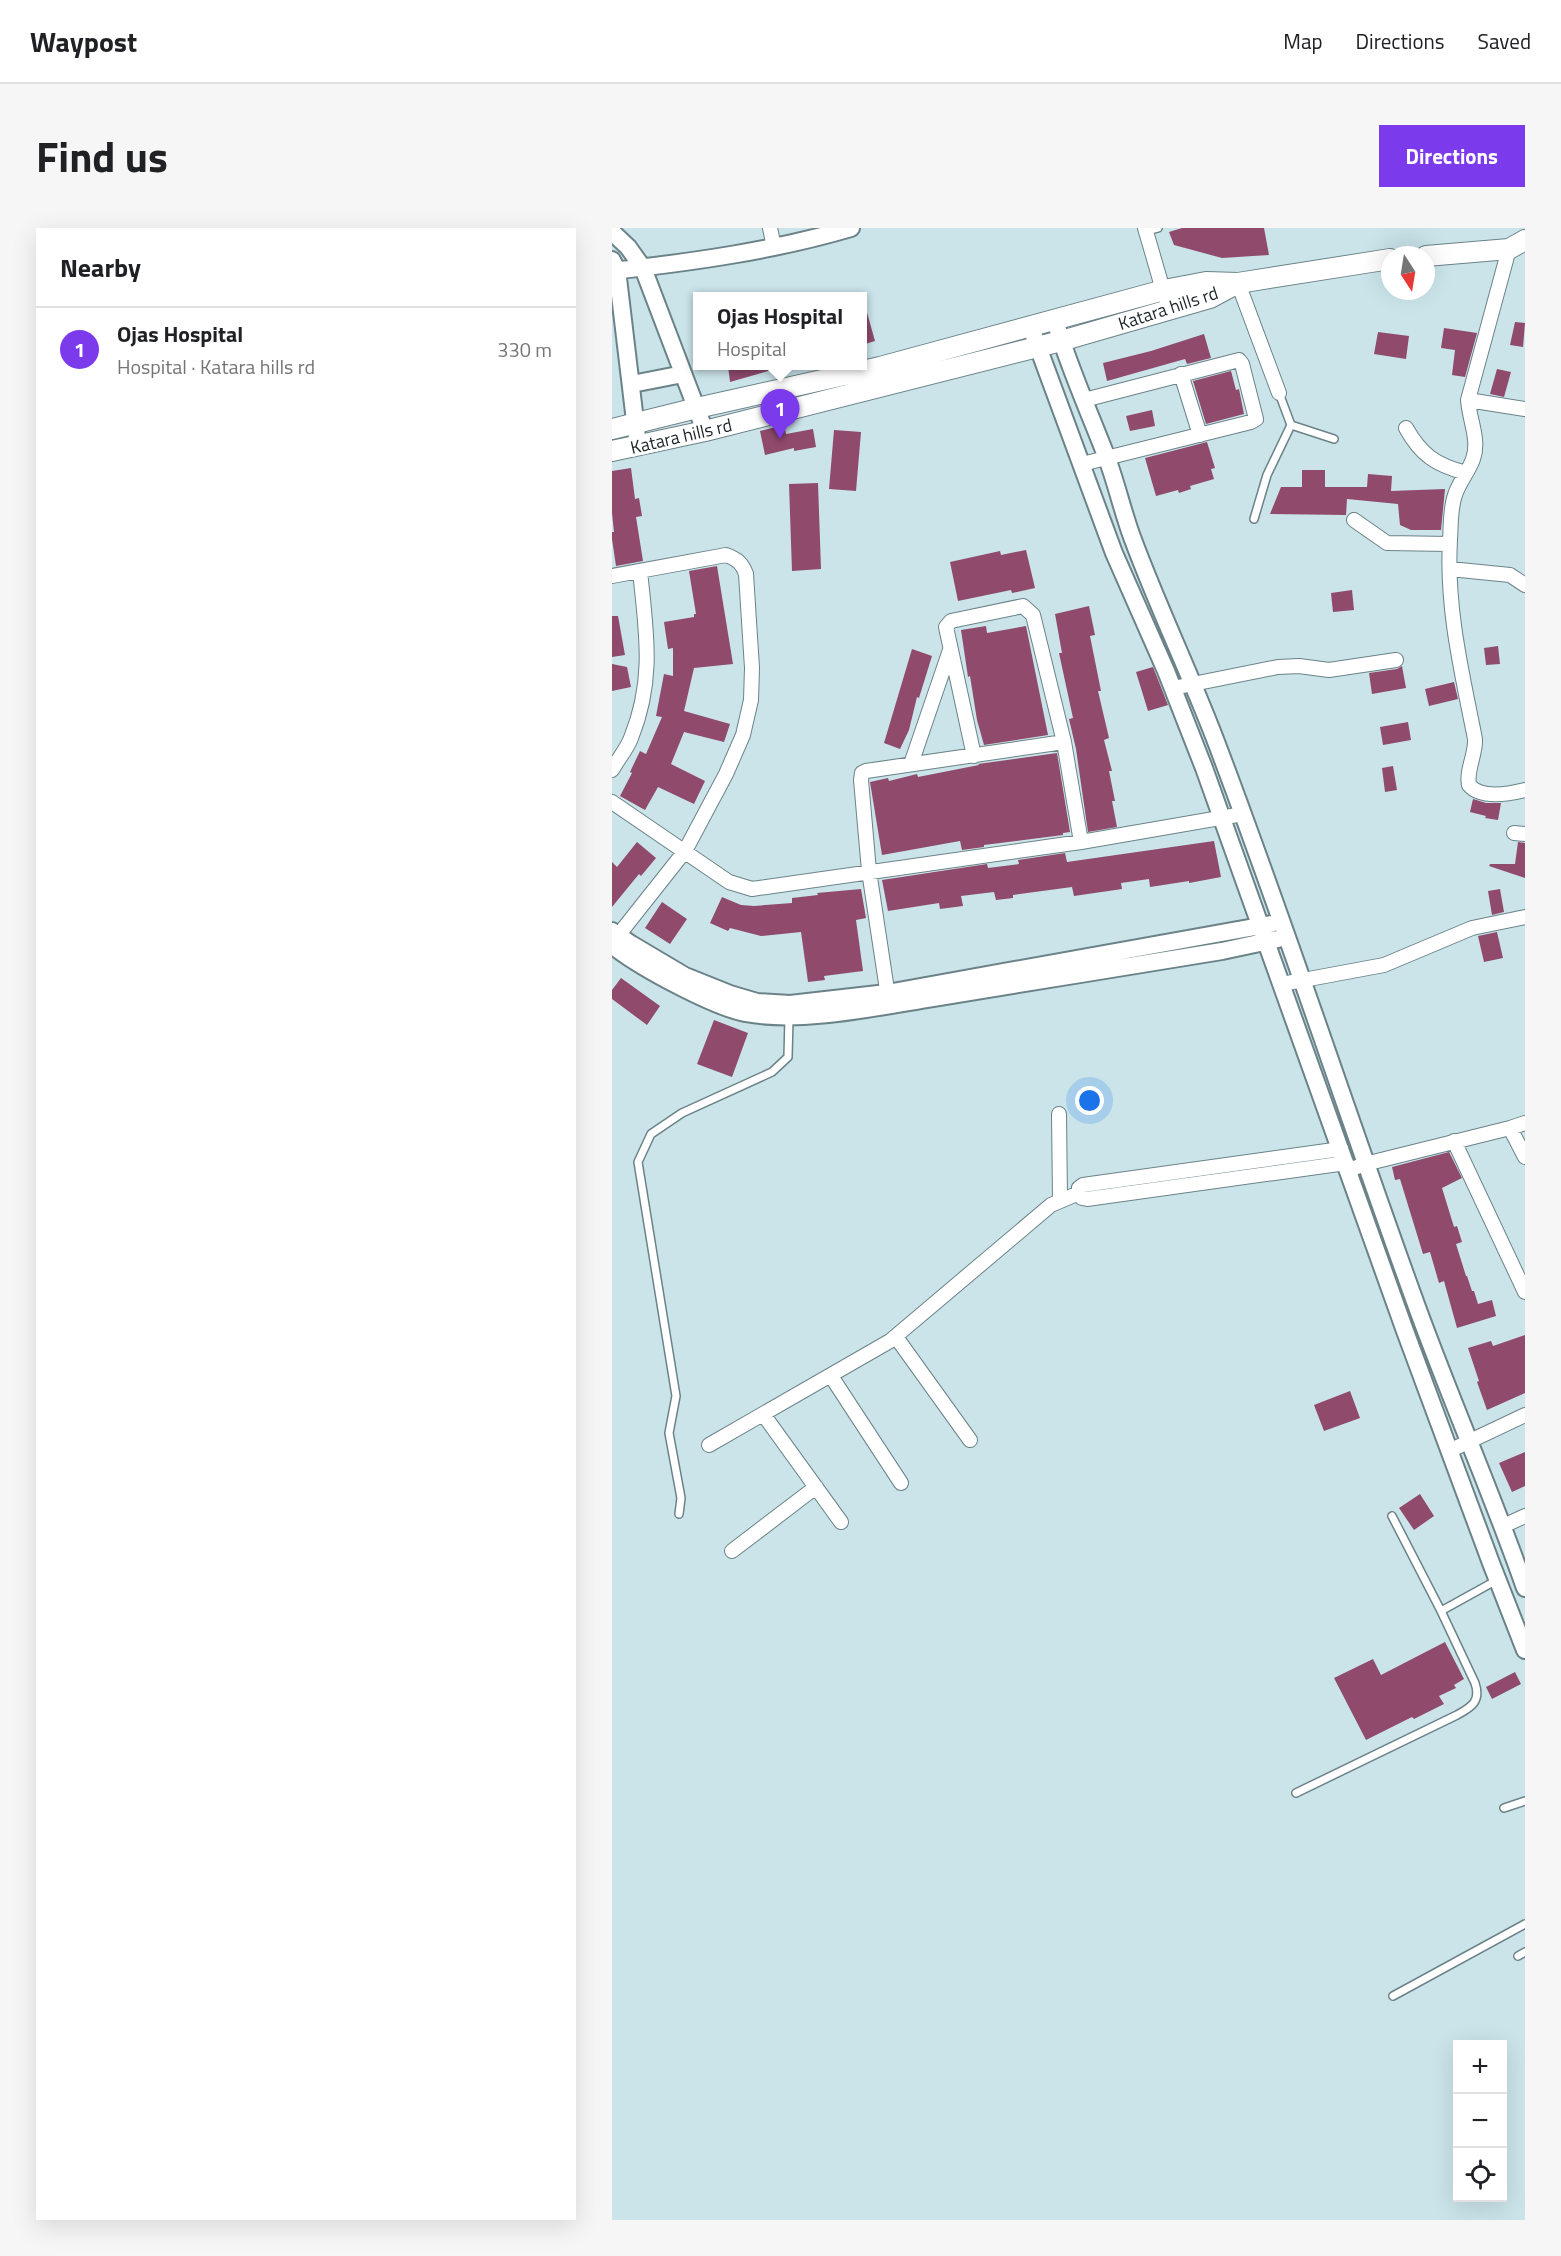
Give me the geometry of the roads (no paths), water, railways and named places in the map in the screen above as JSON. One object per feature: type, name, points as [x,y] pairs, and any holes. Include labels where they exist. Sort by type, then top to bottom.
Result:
[{"type":"main road","points":[[1435,255],[1517,244]]},
{"type":"main road","points":[[1238,283],[1381,261]]},
{"type":"main road","name":"Katara hills rd","points":[[867,370],[1164,290],[1206,282],[1238,283]]},
{"type":"main road","name":"Katara hills rd","points":[[612,451],[705,431],[1061,341],[1210,298],[1238,283]]},
{"type":"main road","name":"Katara hills rd","points":[[612,429],[867,370]]},
{"type":"street","points":[[770,228],[774,248]]},
{"type":"street","points":[[638,446],[632,384],[614,267],[643,268],[774,248],[851,228]]},
{"type":"street","points":[[1150,229],[1168,310]]},
{"type":"street","points":[[614,237],[628,247],[643,268],[705,431]]},
{"type":"street","points":[[1517,244],[1468,400],[1468,414],[1476,442],[1473,459],[1454,496],[1450,569],[1453,627],[1475,739],[1469,785],[1478,792],[1489,793],[1508,794],[1525,790]]},
{"type":"street","points":[[1238,283],[1279,393]]},
{"type":"street","points":[[1055,320],[1061,341],[1107,457],[1132,537],[1193,682],[1286,929],[1365,1164],[1525,1588]]},
{"type":"street","points":[[1031,326],[1114,553],[1173,688],[1223,819],[1449,1451],[1525,1650]]},
{"type":"street","points":[[1082,464],[1256,419],[1239,360],[1084,400]]},
{"type":"street","points":[[632,384],[683,374]]},
{"type":"street","points":[[1182,374],[1200,435]]},
{"type":"street","points":[[1468,400],[1525,409]]},
{"type":"street","points":[[1406,428],[1425,455],[1447,468],[1466,473]]},
{"type":"street","points":[[1354,520],[1387,543],[1450,544]]},
{"type":"street","points":[[612,576],[726,555],[736,559],[742,564],[746,574],[752,668],[751,700],[743,735],[730,764],[685,851],[613,938]]},
{"type":"street","points":[[1450,569],[1510,575],[1525,585]]},
{"type":"street","points":[[612,770],[631,739],[646,687],[649,653],[640,571]]},
{"type":"street","points":[[974,756],[946,631],[951,621],[1019,606],[1028,608],[1033,615],[1064,742],[1081,842]]},
{"type":"street","points":[[912,764],[951,648]]},
{"type":"street","points":[[1173,688],[1193,682],[1278,667],[1299,666],[1329,670],[1396,660]]},
{"type":"street","points":[[888,999],[869,871],[861,776],[866,771],[1064,742]]},
{"type":"street","points":[[612,802],[729,882],[752,889],[1081,842],[1243,814]]},
{"type":"street","points":[[1281,984],[1384,965],[1472,928],[1525,917]]},
{"type":"street","points":[[613,938],[625,956],[731,1009],[759,1014],[789,1015],[827,1013],[888,999],[1222,951],[1265,934],[1286,929]]},
{"type":"street","points":[[613,938],[685,976],[757,1002],[790,1004],[888,999]]},
{"type":"street","points":[[1059,1114],[1060,1200]]},
{"type":"street","points":[[708,1445],[896,1337],[1060,1200],[1079,1193],[1082,1198],[1087,1199],[1345,1161],[1365,1164],[1525,1123]]},
{"type":"street","points":[[1510,1128],[1525,1157]]},
{"type":"street","points":[[1454,1141],[1525,1292]]},
{"type":"street","points":[[896,1337],[970,1440]]},
{"type":"street","points":[[831,1376],[901,1483]]},
{"type":"street","points":[[763,1414],[841,1522]]},
{"type":"street","points":[[1449,1451],[1525,1415]]},
{"type":"street","points":[[732,1551],[816,1487]]},
{"type":"street","points":[[1503,1526],[1525,1516]]},
{"type":"lane","points":[[1254,519],[1267,474],[1291,425],[1279,393]]},
{"type":"lane","points":[[1291,425],[1334,439]]},
{"type":"lane","points":[[679,1514],[681,1498],[669,1433],[676,1396],[638,1162],[651,1134],[682,1113],[772,1072],[788,1058],[789,1015]]},
{"type":"lane","points":[[1296,1793],[1469,1709],[1477,1701],[1478,1692],[1475,1683],[1392,1516]]},
{"type":"lane","points":[[1441,1611],[1497,1580]]},
{"type":"lane","points":[[1504,1808],[1525,1801]]},
{"type":"lane","points":[[1393,1996],[1525,1924]]},
{"type":"place","name":"Ojas Hospital","points":[[780,439]]}]
